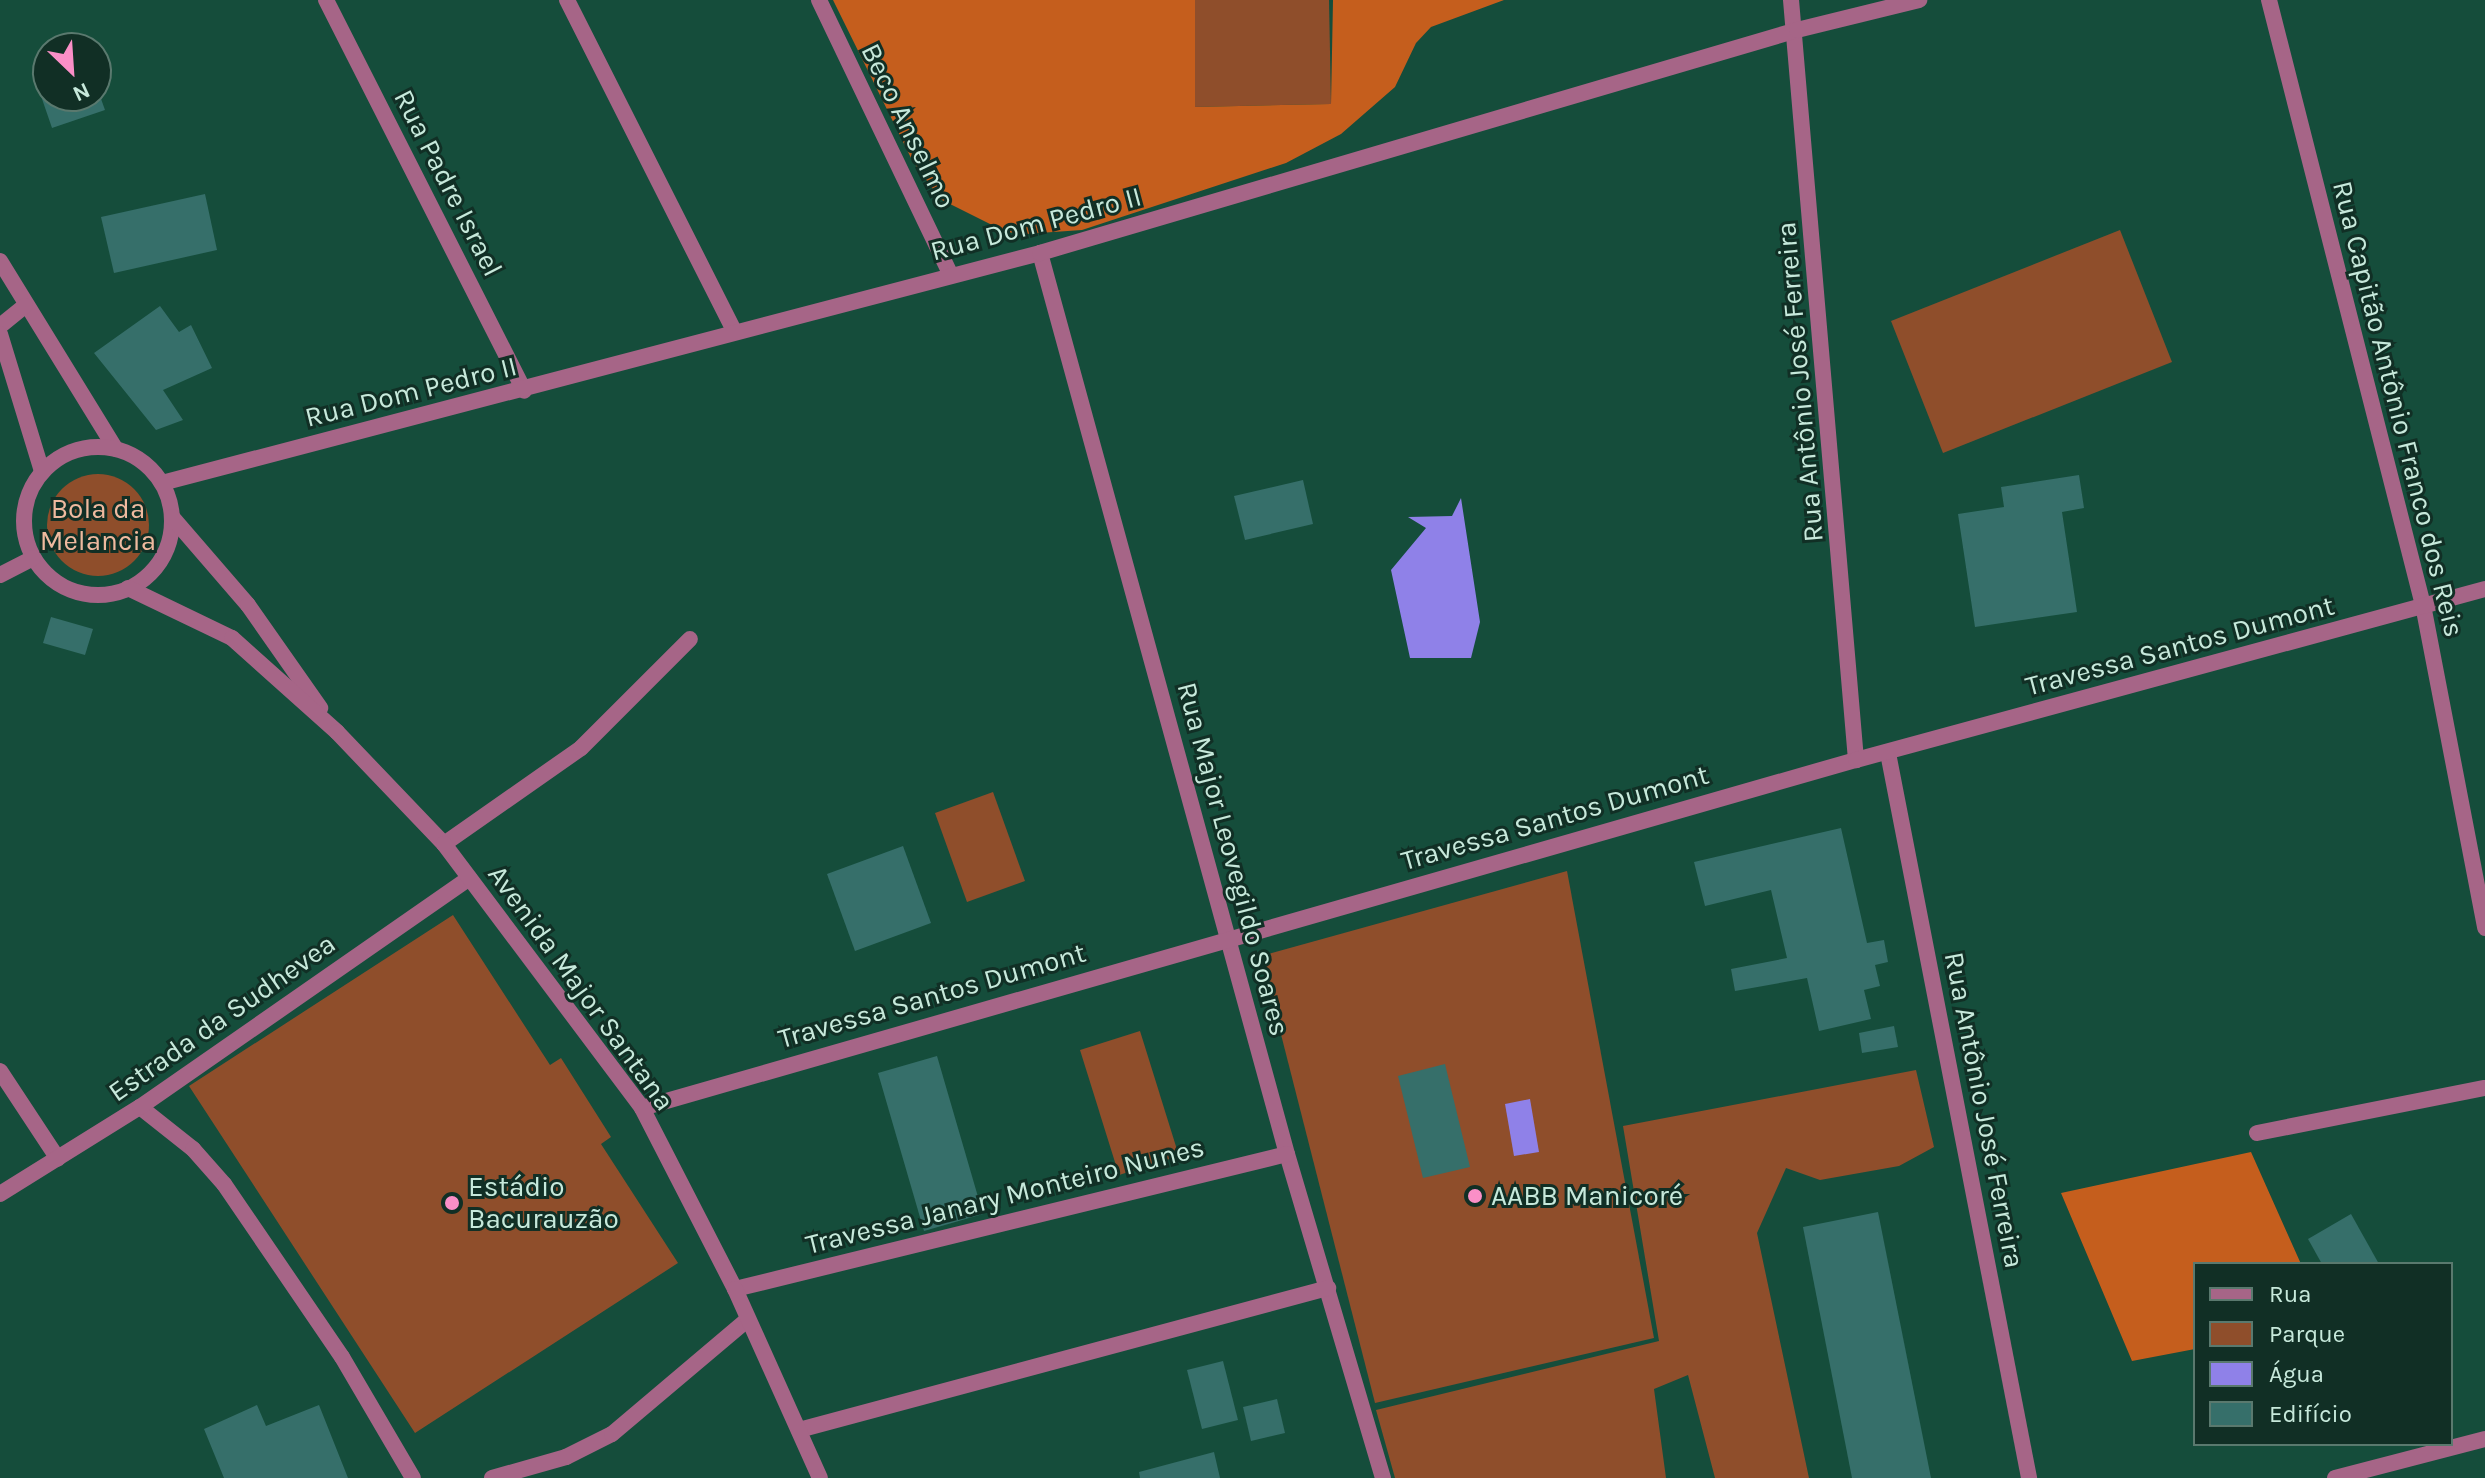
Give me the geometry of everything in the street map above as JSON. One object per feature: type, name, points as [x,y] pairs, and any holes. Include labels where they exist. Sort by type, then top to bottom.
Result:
[{"type":"street","name":"Rua Padre Israel","points":[[326,0],[524,391]]},
{"type":"street","points":[[567,0],[734,330]]},
{"type":"street","name":"Beco Anselmo","points":[[819,0],[950,274]]},
{"type":"street","name":"Rua Antônio José Ferreira","points":[[1791,0],[1797,30],[1856,760]]},
{"type":"street","name":"Rua Dom Pedro II","points":[[162,483],[524,391],[734,330],[1040,253],[1797,30],[1919,0]]},
{"type":"street","name":"Rua Capitão Antônio Franco dos Reis","points":[[2269,0],[2423,605],[2485,928]]},
{"type":"street","name":"Rua Major Leovegildo Soares","points":[[1040,253],[1287,1154],[1383,1478]]},
{"type":"street","points":[[0,261],[115,448]]},
{"type":"street","points":[[0,326],[25,306]]},
{"type":"street","points":[[0,334],[42,471]]},
{"type":"street","points":[[115,448],[142,461],[162,483],[172,517],[162,559],[128,588],[85,594],[55,581],[33,558],[23,513],[42,471],[75,450],[115,448]]},
{"type":"street","name":"Avenida Major Santana","points":[[172,517],[248,605],[337,732]]},
{"type":"street","points":[[0,575],[33,558]]},
{"type":"street","name":"Avenida Major Santana","points":[[128,588],[232,638],[337,732],[444,844],[642,1108],[735,1289],[820,1478]]},
{"type":"street","name":"Travessa Santos Dumont","points":[[642,1108],[1228,937],[1856,760],[2485,589]]},
{"type":"street","points":[[444,844],[581,748],[690,639]]},
{"type":"street","name":"Rua Antônio José Ferreira","points":[[1888,753],[2029,1478]]},
{"type":"street","name":"Estrada da Sudhevea","points":[[0,1194],[140,1107],[469,878]]},
{"type":"street","points":[[0,1071],[58,1159]]},
{"type":"street","points":[[2257,1133],[2485,1088]]},
{"type":"street","points":[[140,1107],[193,1149],[224,1184],[342,1357],[413,1478]]},
{"type":"street","name":"Travessa Janary Monteiro Nunes","points":[[735,1289],[1287,1154]]},
{"type":"street","points":[[799,1430],[1328,1288]]},
{"type":"street","points":[[492,1478],[566,1457],[612,1434],[748,1319]]},
{"type":"street","points":[[2335,1478],[2485,1439]]},
{"type":"green space","points":[[1192,0],[1329,0],[1331,104],[1194,107]]},
{"type":"green space","points":[[2120,230],[2172,362],[1943,453],[1891,321]]},
{"type":"green space","name":"Bola da Melancia","points":[[98,474],[118,478],[134,489],[145,505],[149,525],[145,545],[134,561],[118,572],[98,576],[78,572],[62,561],[51,545],[47,525],[51,505],[62,489],[78,478]]},
{"type":"green space","points":[[993,792],[1025,881],[967,902],[935,813]]},
{"type":"green space","name":"AABB Manicoré","points":[[1567,871],[1654,1338],[1375,1403],[1261,956]]},
{"type":"green space","name":"Estádio Bacurauzão","points":[[453,915],[550,1065],[561,1058],[611,1137],[601,1144],[678,1263],[415,1433],[189,1086]]},
{"type":"green space","points":[[1140,1031],[1179,1156],[1119,1175],[1080,1050]]},
{"type":"green space","points":[[1916,1070],[1934,1147],[1899,1166],[1820,1180],[1786,1168],[1757,1233],[1809,1478],[1715,1478],[1688,1375],[1654,1389],[1666,1478],[1395,1478],[1376,1410],[1659,1341],[1623,1126]]},
{"type":"shaded area","points":[[833,0],[1195,0],[1195,107],[1331,104],[1333,0],[1504,0],[1431,27],[1416,43],[1395,87],[1341,134],[1286,163],[1082,230],[1025,234],[1006,232],[940,199],[912,160]]},
{"type":"shaded area","points":[[2251,1152],[2300,1262],[2193,1262],[2193,1349],[2132,1361],[2061,1193]]},
{"type":"water","points":[[1461,498],[1480,622],[1471,658],[1410,658],[1391,570],[1426,528],[1408,517],[1452,516]]},
{"type":"water","points":[[1530,1099],[1539,1152],[1514,1156],[1505,1104]]},
{"type":"building","points":[[46,112],[99,112],[52,128]]},
{"type":"building","points":[[205,194],[217,250],[114,273],[101,217]]},
{"type":"building","points":[[160,306],[179,332],[191,325],[212,368],[163,390],[183,420],[156,430],[94,353]]},
{"type":"building","points":[[2079,475],[2084,508],[2062,512],[2077,612],[1975,627],[1958,514],[2004,507],[2001,487]]},
{"type":"building","points":[[1303,480],[1313,524],[1245,540],[1234,496]]},
{"type":"building","points":[[51,617],[93,629],[85,655],[43,643]]},
{"type":"building","points":[[1841,828],[1867,943],[1884,940],[1888,962],[1875,965],[1880,986],[1864,990],[1871,1019],[1819,1031],[1807,978],[1735,991],[1731,969],[1787,958],[1771,890],[1705,906],[1694,862]]},
{"type":"building","points":[[903,846],[931,923],[855,951],[827,874]]},
{"type":"building","points":[[1894,1026],[1898,1047],[1862,1053],[1859,1033]]},
{"type":"building","points":[[937,1056],[983,1214],[924,1231],[878,1073]]},
{"type":"building","points":[[1445,1064],[1470,1167],[1423,1178],[1398,1076]]},
{"type":"building","points":[[1878,1212],[1931,1478],[1852,1478],[1803,1227]]},
{"type":"building","points":[[2351,1214],[2378,1262],[2321,1262],[2308,1239]]},
{"type":"building","points":[[1223,1361],[1238,1420],[1202,1429],[1187,1370]]},
{"type":"building","points":[[1277,1399],[1285,1433],[1251,1441],[1243,1407]]},
{"type":"building","points":[[257,1405],[266,1426],[319,1405],[348,1478],[224,1478],[204,1429]]},
{"type":"building","points":[[1214,1452],[1220,1478],[1140,1478],[1139,1472]]},
{"type":"place","name":"AABB Manicoré","points":[[1475,1196]]},
{"type":"place","name":"Estádio Bacurauzão","points":[[452,1203]]}]
